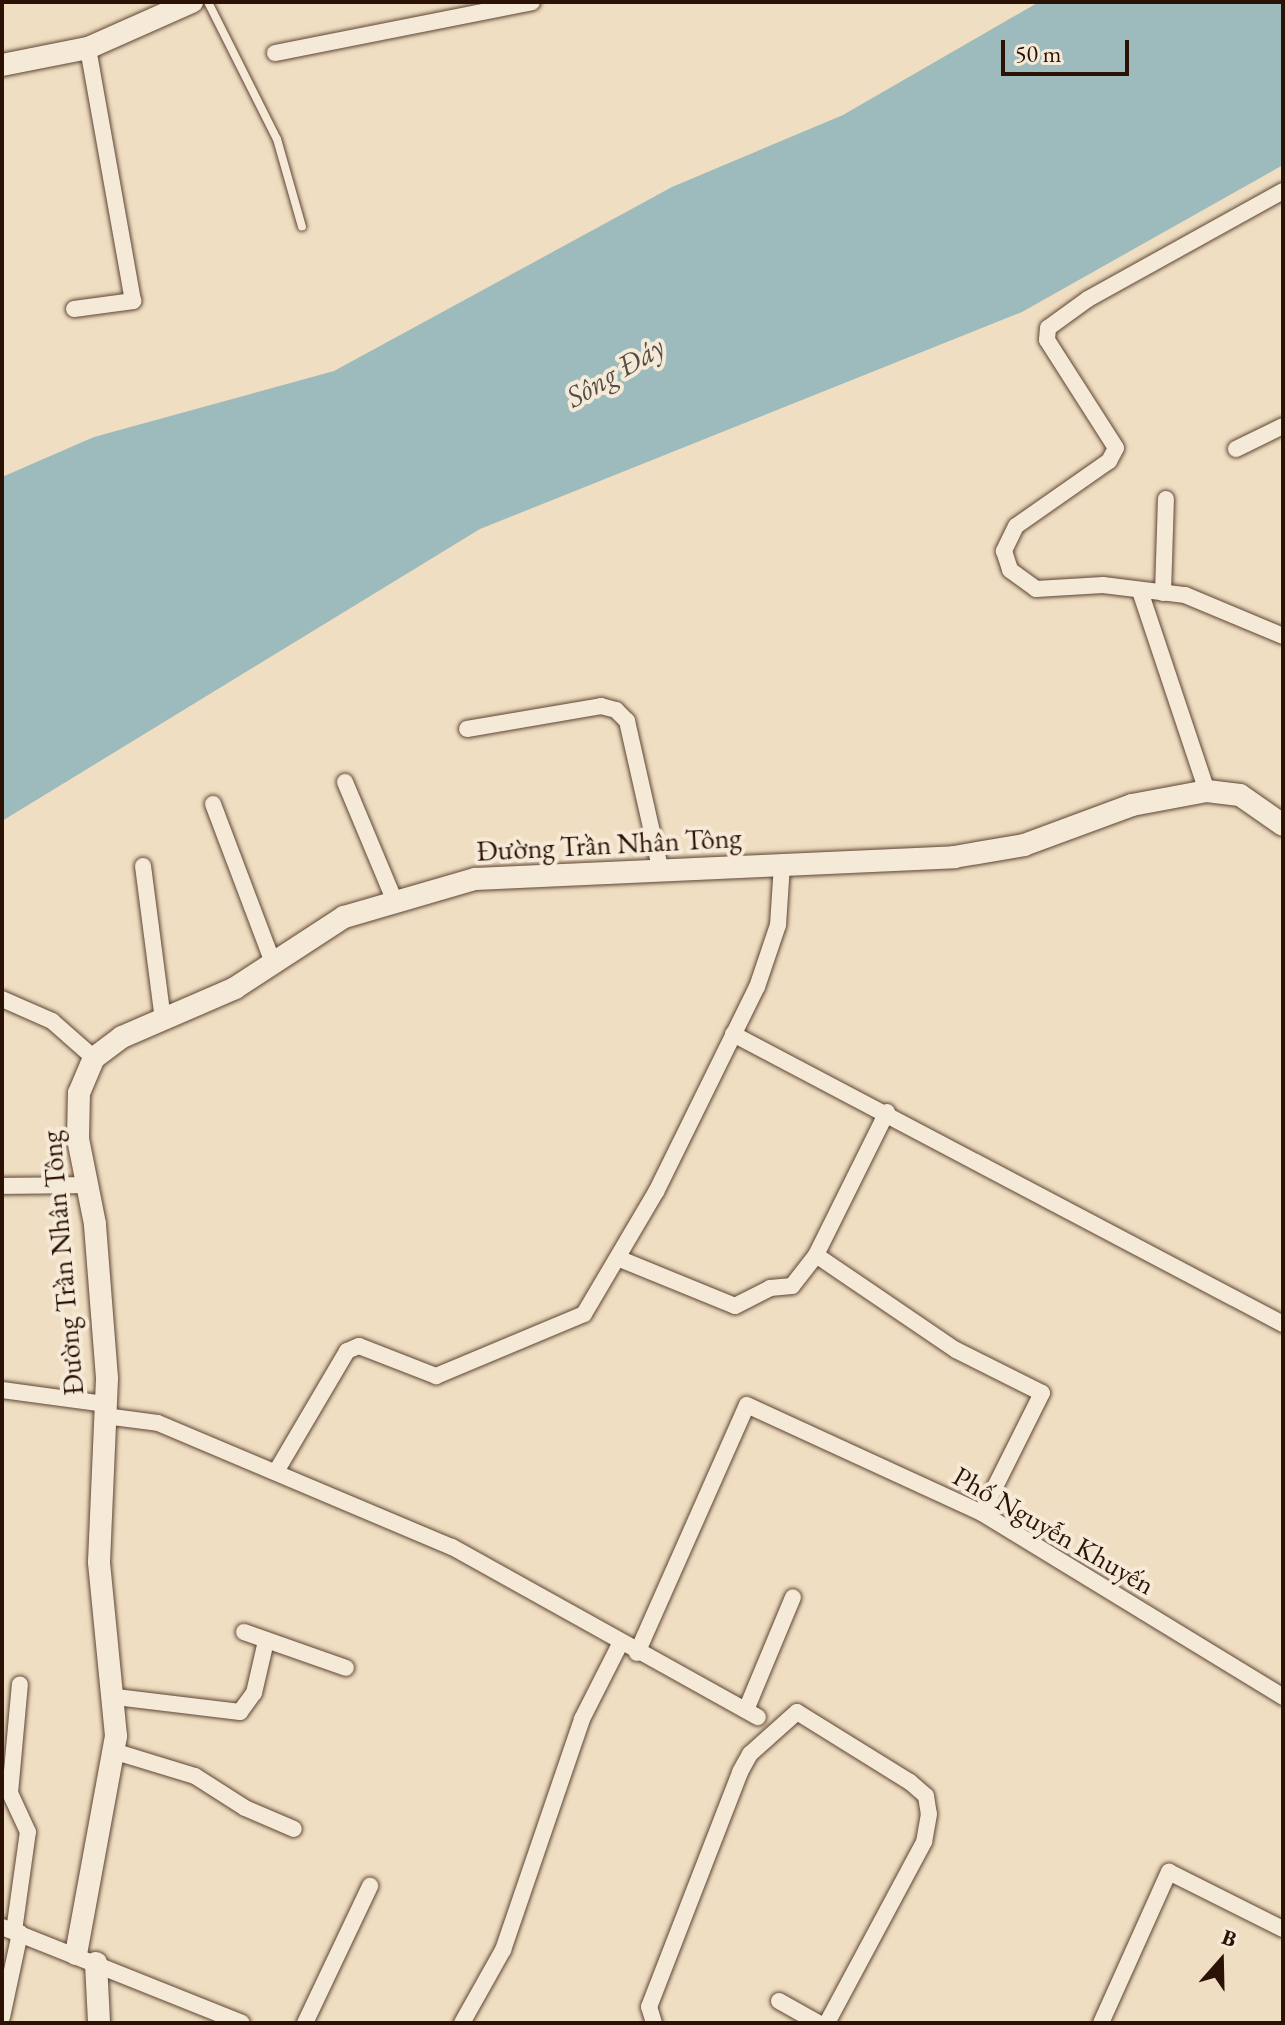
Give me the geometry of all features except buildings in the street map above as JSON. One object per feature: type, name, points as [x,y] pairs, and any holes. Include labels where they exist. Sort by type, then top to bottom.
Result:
[{"type":"street","points":[[2,65],[88,48],[192,2]]},
{"type":"street","points":[[275,53],[532,2]]},
{"type":"street","points":[[74,309],[133,301],[88,48]]},
{"type":"street","points":[[1283,191],[1088,299],[1048,328],[1047,340],[1116,448],[1109,461],[1016,526],[1004,551],[1007,562],[1036,589],[1103,585],[1163,593],[1283,636]]},
{"type":"street","points":[[1236,449],[1283,426]]},
{"type":"street","points":[[1163,593],[1166,499]]},
{"type":"street","points":[[1140,591],[1207,791],[1240,795],[1283,825]]},
{"type":"street","points":[[467,729],[601,706],[623,715],[661,872]]},
{"type":"street","points":[[345,782],[394,899]]},
{"type":"street","name":"Đường Trần Nhân Tông","points":[[99,2023],[86,1958],[113,1751],[116,1697],[99,1562],[106,1410],[95,1224],[85,1185],[79,1093],[94,1058],[163,1019],[235,988],[344,917],[394,899],[475,879],[954,857],[1024,845],[1132,805],[1207,791]]},
{"type":"street","points":[[213,804],[273,963]]},
{"type":"street","points":[[277,1470],[347,1351],[359,1346],[436,1376],[584,1314],[620,1259],[733,1034],[778,925],[782,864]]},
{"type":"street","points":[[143,866],[163,1019]]},
{"type":"street","points":[[2,999],[52,1021],[94,1058]]},
{"type":"street","points":[[733,1034],[887,1112],[1283,1324]]},
{"type":"street","points":[[620,1259],[735,1306],[770,1288],[792,1286],[816,1255],[887,1112]]},
{"type":"street","points":[[2,1186],[85,1185]]},
{"type":"street","points":[[816,1255],[956,1350],[1042,1393],[982,1513]]},
{"type":"street","points":[[2,1390],[158,1423],[277,1470],[452,1547],[620,1644],[752,1713],[793,1597]]},
{"type":"street","name":"Phố Nguyễn Khuyến","points":[[637,1653],[747,1405],[982,1513],[1283,1697]]},
{"type":"street","points":[[244,1632],[346,1668]]},
{"type":"street","points":[[116,1697],[240,1712],[254,1693],[266,1641]]},
{"type":"street","points":[[462,2023],[503,1950],[582,1719],[620,1644]]},
{"type":"street","points":[[2,2017],[28,1832],[10,1793],[20,1684]]},
{"type":"street","points":[[654,2023],[649,2007],[740,1772],[750,1754],[797,1712],[910,1782],[926,1796],[929,1814],[924,1842],[827,2023]]},
{"type":"street","points":[[113,1751],[186,1772],[294,1829]]},
{"type":"street","points":[[1101,2023],[1169,1872],[1283,1929]]},
{"type":"street","points":[[305,2023],[370,1886]]},
{"type":"street","points":[[12,1930],[242,2023]]},
{"type":"street","points":[[779,2001],[818,2023]]},
{"type":"lane","points":[[208,2],[277,139],[302,227]]},
{"type":"water","name":"Sông Đáy","points":[[1039,2],[1283,2],[1283,165],[1022,312],[480,529],[2,821],[2,477],[94,437],[334,371],[672,187],[843,115]]}]
